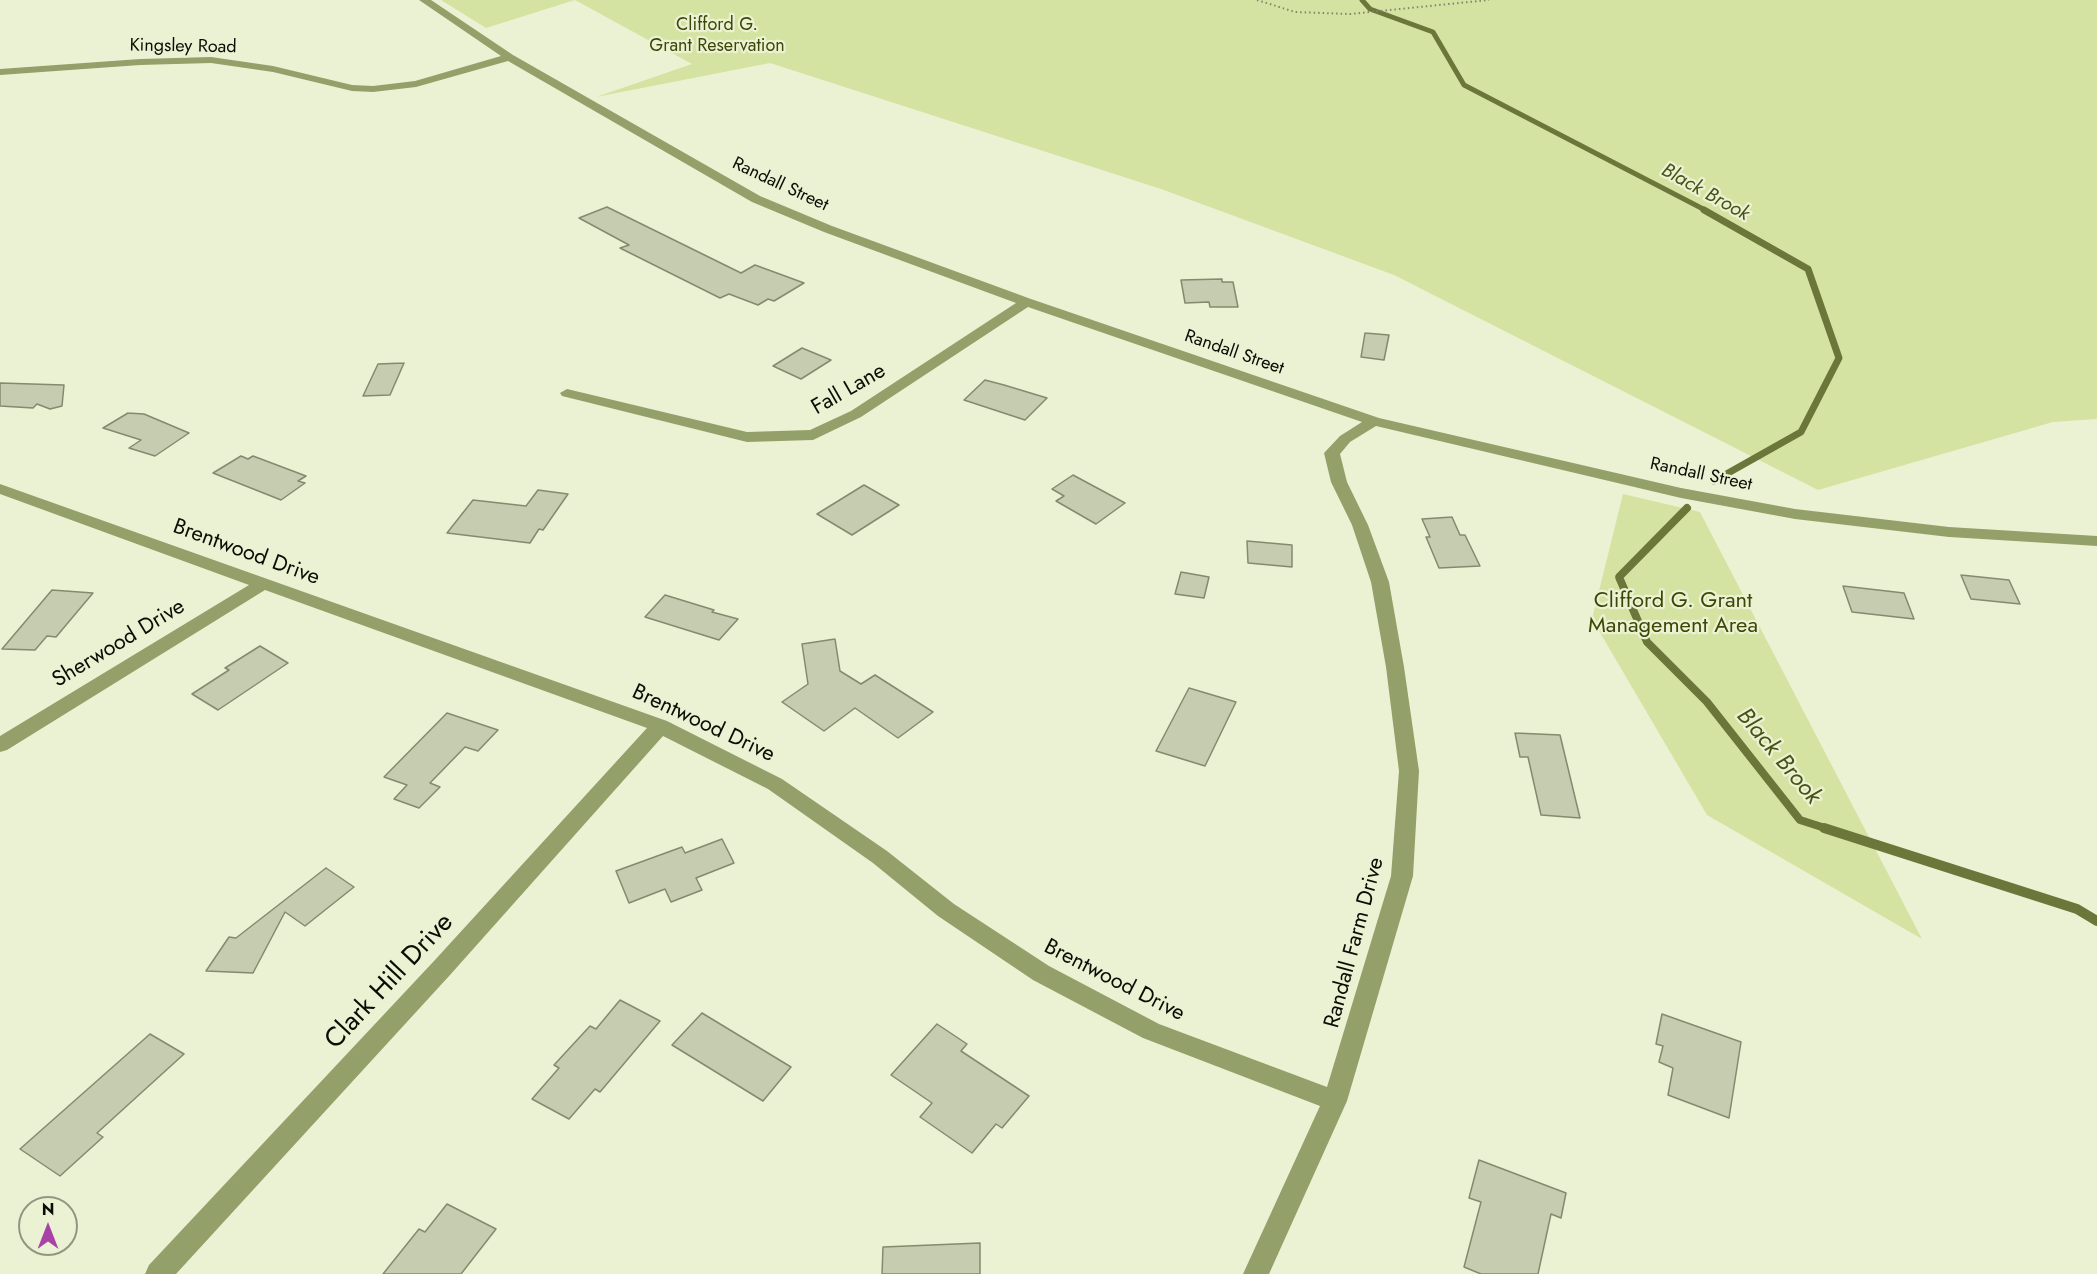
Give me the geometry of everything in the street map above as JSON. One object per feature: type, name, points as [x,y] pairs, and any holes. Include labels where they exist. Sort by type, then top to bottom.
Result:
[{"type":"street","name":"Randall Street","points":[[424,0],[509,57],[756,199],[828,229],[1026,302],[1374,421],[1681,493],[1795,514],[1949,531],[2095,542]]},
{"type":"street","name":"Kingsley Road","points":[[0,72],[140,62],[211,60],[265,68],[364,89],[416,84],[509,57]]},
{"type":"street","name":"Fall Lane","points":[[567,393],[747,438],[813,435],[856,414],[1026,302]]},
{"type":"street","name":"Randall Farm Drive","points":[[1256,1274],[1335,1101],[1377,967],[1402,876],[1409,771],[1395,667],[1380,582],[1360,525],[1339,482],[1332,453],[1345,439],[1374,421]]},
{"type":"street","name":"Brentwood Drive","points":[[0,489],[660,726],[775,784],[880,857],[946,910],[1041,973],[1151,1031],[1335,1101]]},
{"type":"street","name":"Sherwood Drive","points":[[0,745],[263,584]]},
{"type":"street","name":"Clark Hill Drive","points":[[158,1274],[434,977],[660,726]]},
{"type":"path","points":[[1257,0],[1290,11],[1320,14],[1371,13],[1406,7],[1489,0]]},
{"type":"green space","points":[[441,0],[575,0],[486,28]]},
{"type":"green space","name":"Clifford G. Grant Reservation","points":[[575,0],[2097,0],[2097,419],[2053,422],[1818,490],[1394,275],[1161,189],[770,63],[596,97],[692,64]]},
{"type":"green space","name":"Clifford G. Grant Management Area","points":[[1623,494],[1700,512],[1922,939],[1707,815],[1592,619]]},
{"type":"building","points":[[607,207],[741,273],[755,265],[804,283],[774,301],[768,299],[758,305],[729,294],[720,298],[620,248],[629,245],[579,218]]},
{"type":"building","points":[[1222,279],[1222,282],[1233,282],[1238,307],[1210,307],[1209,302],[1185,303],[1181,280]]},
{"type":"building","points":[[1365,333],[1389,335],[1384,360],[1361,357]]},
{"type":"building","points":[[802,348],[831,360],[801,379],[773,366]]},
{"type":"building","points":[[404,363],[390,395],[363,396],[378,364]]},
{"type":"building","points":[[985,380],[1047,398],[1025,420],[964,400]]},
{"type":"building","points":[[0,383],[64,385],[62,406],[50,409],[37,404],[33,408],[0,406]]},
{"type":"building","points":[[128,413],[144,414],[189,433],[155,456],[129,448],[141,440],[103,428]]},
{"type":"building","points":[[241,456],[248,459],[253,456],[306,476],[298,481],[305,483],[281,500],[213,473]]},
{"type":"building","points":[[1073,475],[1125,503],[1096,524],[1056,501],[1064,496],[1052,489]]},
{"type":"building","points":[[864,485],[899,505],[852,535],[817,514]]},
{"type":"building","points":[[538,490],[568,494],[543,530],[539,529],[530,543],[447,533],[473,500],[526,506]]},
{"type":"building","points":[[1452,517],[1460,535],[1465,535],[1480,566],[1439,568],[1426,537],[1430,537],[1422,519]]},
{"type":"building","points":[[1247,541],[1292,545],[1292,567],[1248,563]]},
{"type":"building","points":[[1181,572],[1209,577],[1204,598],[1175,594]]},
{"type":"building","points":[[1961,575],[2009,580],[2020,604],[1971,599]]},
{"type":"building","points":[[1843,586],[1904,593],[1914,619],[1852,612]]},
{"type":"building","points":[[52,590],[93,593],[56,637],[47,636],[35,650],[2,649]]},
{"type":"building","points":[[665,595],[738,619],[719,640],[645,617]]},
{"type":"building","points":[[835,639],[840,671],[861,684],[875,675],[933,712],[898,738],[855,708],[824,731],[782,702],[808,684],[802,644]]},
{"type":"building","points":[[260,646],[288,663],[218,710],[192,694],[229,670],[225,668]]},
{"type":"building","points":[[1189,688],[1236,702],[1205,766],[1156,751]]},
{"type":"building","points":[[447,713],[498,730],[478,751],[465,747],[430,783],[440,787],[419,808],[394,799],[407,785],[384,777]]},
{"type":"building","points":[[1515,733],[1560,735],[1580,818],[1541,815],[1528,757],[1520,757]]},
{"type":"building","points":[[722,839],[734,863],[696,878],[702,890],[671,902],[665,889],[629,903],[616,871],[682,847],[685,853]]},
{"type":"building","points":[[326,868],[354,887],[305,926],[285,912],[253,973],[206,971],[229,937],[236,938]]},
{"type":"building","points":[[620,1000],[660,1021],[600,1092],[595,1089],[569,1119],[532,1099],[559,1068],[554,1065],[590,1026],[596,1029]]},
{"type":"building","points":[[702,1013],[791,1067],[763,1101],[672,1045]]},
{"type":"building","points":[[1662,1014],[1741,1042],[1729,1118],[1668,1095],[1673,1068],[1659,1062],[1663,1046],[1656,1044]]},
{"type":"building","points":[[937,1024],[967,1044],[961,1051],[1029,1096],[1002,1128],[996,1124],[972,1153],[920,1117],[932,1103],[891,1075]]},
{"type":"building","points":[[150,1034],[184,1054],[97,1133],[103,1137],[60,1176],[20,1149]]},
{"type":"building","points":[[1479,1160],[1566,1193],[1561,1218],[1551,1214],[1538,1274],[1481,1274],[1464,1267],[1481,1202],[1469,1198]]},
{"type":"building","points":[[447,1204],[496,1229],[461,1274],[383,1274],[419,1229],[425,1232]]},
{"type":"building","points":[[980,1243],[980,1274],[882,1274],[883,1247]]},
{"type":"waterway","name":"Black Brook","points":[[1362,0],[1370,9],[1433,32],[1464,85],[1707,211]]},
{"type":"waterway","name":"Black Brook","points":[[1704,210],[1808,269],[1839,358],[1801,432],[1714,481]]},
{"type":"waterway","name":"Black Brook","points":[[1687,508],[1619,577],[1647,642],[1707,702],[1800,820],[1828,829]]},
{"type":"waterway","name":"Black Brook","points":[[1824,828],[2077,909],[2097,921]]}]
